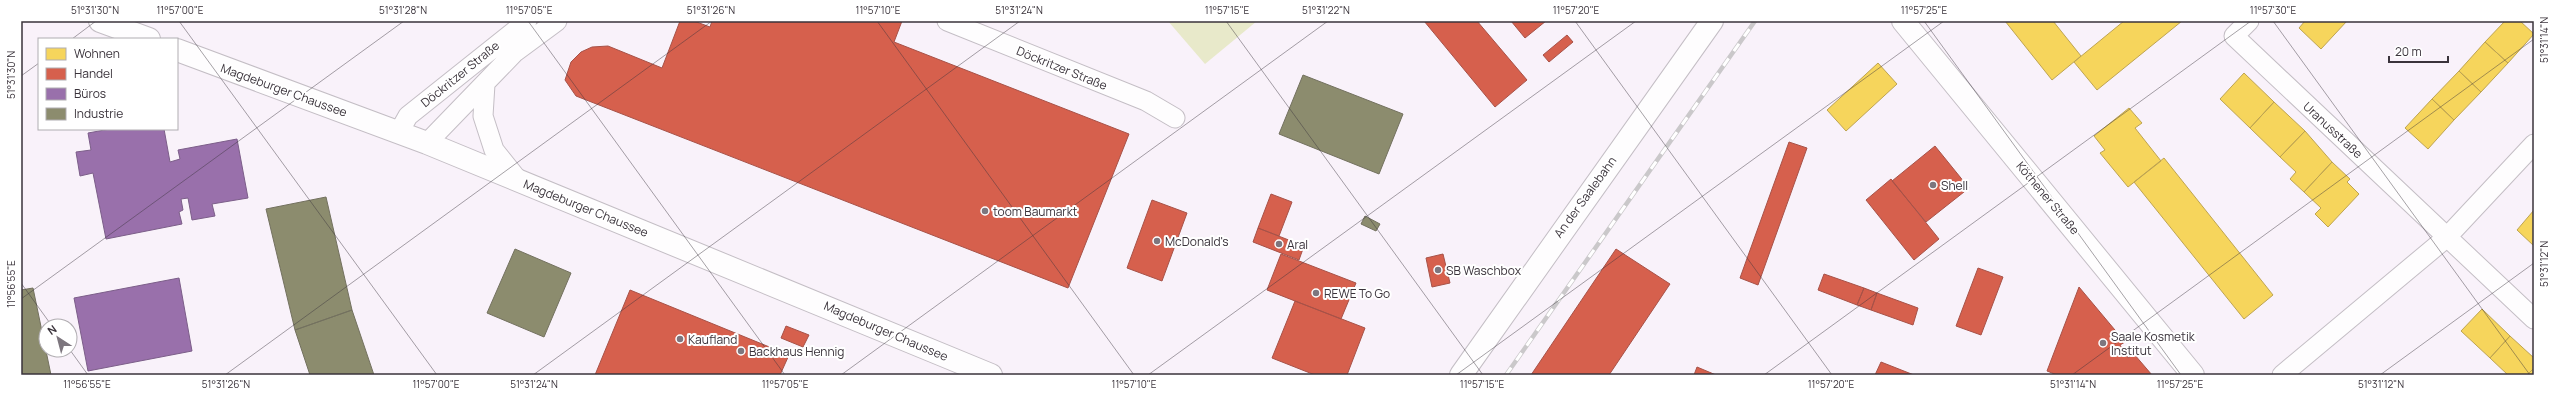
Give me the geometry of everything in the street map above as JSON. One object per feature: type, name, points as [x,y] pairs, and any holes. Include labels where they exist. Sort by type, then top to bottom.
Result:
[{"type":"main road","points":[[100,21],[145,38]]},
{"type":"main road","name":"An der Saalebahn","points":[[1460,375],[1712,21]]},
{"type":"main road","name":"Köthener Straße","points":[[1903,21],[2194,375]]},
{"type":"main road","name":"Magdeburger Chaussee","points":[[178,50],[427,143],[991,375]]},
{"type":"street","name":"Döckritzer Straße","points":[[399,132],[408,116],[527,21]]},
{"type":"street","name":"Döckritzer Straße","points":[[427,143],[515,52],[557,21]]},
{"type":"street","name":"Döckritzer Straße","points":[[947,21],[1146,101],[1175,118]]},
{"type":"street","name":"Uranusstraße","points":[[2249,21],[2234,36],[2446,238],[2534,319]]},
{"type":"street","name":"Döckritzer Straße","points":[[485,84],[483,116],[494,150],[518,180]]},
{"type":"street","points":[[2282,375],[2446,238],[2534,144]]},
{"type":"green space","points":[[1168,21],[1257,21],[1205,64]]},
{"type":"building: Wohnen","points":[[2005,21],[2053,21],[2081,56],[2052,80]]},
{"type":"building: Wohnen","points":[[2124,21],[2182,21],[2097,90],[2074,62]]},
{"type":"building: Wohnen","points":[[2305,21],[2347,21],[2321,49],[2299,28]]},
{"type":"building: Wohnen","points":[[2505,21],[2520,21],[2534,34],[2508,63],[2485,42]]},
{"type":"building: Wohnen","points":[[2485,42],[2508,63],[2481,92],[2459,71]]},
{"type":"building: Wohnen","points":[[1878,63],[1897,84],[1846,131],[1827,110]]},
{"type":"building: Wohnen","points":[[2459,71],[2481,92],[2454,120],[2432,99]]},
{"type":"building: Wohnen","points":[[2244,73],[2274,102],[2250,128],[2220,99]]},
{"type":"building: Wohnen","points":[[2432,99],[2454,120],[2428,149],[2405,128]]},
{"type":"building: Wohnen","points":[[2274,102],[2305,131],[2280,157],[2250,128]]},
{"type":"building: Wohnen","points":[[2129,108],[2142,123],[2135,128],[2161,161],[2128,187],[2100,153],[2105,150],[2094,136]]},
{"type":"building: Wohnen","points":[[2305,131],[2332,162],[2304,192],[2290,179],[2296,172],[2280,157]]},
{"type":"building: Wohnen","points":[[2164,158],[2273,295],[2244,319],[2134,182]]},
{"type":"building: Wohnen","points":[[2332,162],[2350,179],[2347,182],[2359,194],[2328,227],[2315,214],[2321,208],[2304,192]]},
{"type":"building: Wohnen","points":[[2534,210],[2534,246],[2517,230]]},
{"type":"building: Wohnen","points":[[2482,309],[2510,336],[2490,358],[2461,331]]},
{"type":"building: Wohnen","points":[[2510,336],[2534,358],[2534,368],[2527,375],[2508,375],[2490,358]]},
{"type":"building: Wohnen","points":[[2534,368],[2534,375],[2527,375]]},
{"type":"building: Handel","name":"toom Baumarkt","points":[[680,21],[694,21],[710,27],[712,21],[902,21],[894,42],[1129,134],[1068,288],[576,96],[565,80],[571,62],[581,52],[592,47],[608,46],[662,68]]},
{"type":"building: Handel","points":[[1424,21],[1477,21],[1527,80],[1495,107]]},
{"type":"building: Handel","points":[[1511,21],[1546,21],[1525,38]]},
{"type":"building: Handel","points":[[1567,35],[1573,42],[1549,62],[1543,55]]},
{"type":"building: Handel","points":[[1789,142],[1807,148],[1758,285],[1740,278]]},
{"type":"building: Handel","points":[[1935,146],[1969,188],[1926,222],[1892,181]]},
{"type":"building: Handel","points":[[1891,179],[1939,239],[1914,260],[1866,200]]},
{"type":"building: Handel","points":[[1271,194],[1292,202],[1279,236],[1258,228]]},
{"type":"building: Handel","name":"McDonald's","points":[[1152,200],[1187,213],[1162,281],[1127,268]]},
{"type":"building: Handel","name":"Aral","points":[[1258,228],[1304,246],[1299,260],[1253,242]]},
{"type":"building: Handel","points":[[1616,249],[1670,284],[1609,375],[1531,375]]},
{"type":"building: Handel","points":[[1281,254],[1356,283],[1341,319],[1267,290]]},
{"type":"building: Handel","name":"SB Waschbox","points":[[1443,254],[1450,283],[1432,287],[1426,258]]},
{"type":"building: Handel","points":[[1978,268],[2003,277],[1981,335],[1956,326]]},
{"type":"building: Handel","points":[[1824,274],[1864,288],[1857,305],[1818,290]]},
{"type":"building: Handel","points":[[2079,287],[2125,342],[2120,345],[2128,358],[2134,354],[2152,375],[2057,375],[2047,371]]},
{"type":"building: Handel","points":[[1864,288],[1877,293],[1871,310],[1857,305]]},
{"type":"building: Handel","name":"Kaufland","points":[[630,290],[789,355],[780,375],[595,375]]},
{"type":"building: Handel","points":[[1877,293],[1918,308],[1913,325],[1871,310]]},
{"type":"building: Handel","points":[[1295,301],[1365,328],[1347,375],[1315,375],[1272,358]]},
{"type":"building: Handel","points":[[786,326],[809,335],[803,347],[781,338]]},
{"type":"building: Handel","points":[[1881,362],[1914,375],[1875,375]]},
{"type":"building: Handel","points":[[1697,367],[1716,375],[1694,375]]},
{"type":"building: Büros","points":[[104,130],[164,130],[170,162],[180,159],[178,150],[237,139],[248,198],[212,204],[215,216],[192,220],[188,198],[181,199],[183,210],[179,212],[182,224],[106,239],[93,173],[80,176],[76,152],[91,150],[88,133]]},
{"type":"building: Büros","points":[[179,278],[192,351],[88,371],[74,298]]},
{"type":"building: Industrie","points":[[1303,75],[1403,114],[1379,174],[1279,134]]},
{"type":"building: Industrie","points":[[326,197],[352,310],[295,330],[266,209]]},
{"type":"building: Industrie","points":[[1365,216],[1380,224],[1376,231],[1361,224]]},
{"type":"building: Industrie","points":[[515,249],[571,273],[544,337],[487,313]]},
{"type":"building: Industrie","points":[[33,288],[39,318],[38,318],[38,358],[47,358],[51,375],[21,375],[21,290]]},
{"type":"building: Industrie","points":[[352,310],[374,375],[310,375],[295,330]]},
{"type":"railway","points":[[1506,375],[1755,21]]},
{"type":"place","name":"Shell","points":[[1933,185]]},
{"type":"place","name":"toom Baumarkt","points":[[985,211]]},
{"type":"place","name":"McDonald's","points":[[1157,241]]},
{"type":"place","name":"Aral","points":[[1279,244]]},
{"type":"place","name":"SB Waschbox","points":[[1438,270]]},
{"type":"place","name":"REWE To Go","points":[[1316,293]]},
{"type":"place","name":"Kaufland","points":[[680,339]]},
{"type":"place","name":"Saale Kosmetik Institut","points":[[2103,343]]},
{"type":"place","name":"Backhaus Hennig","points":[[741,351]]}]
